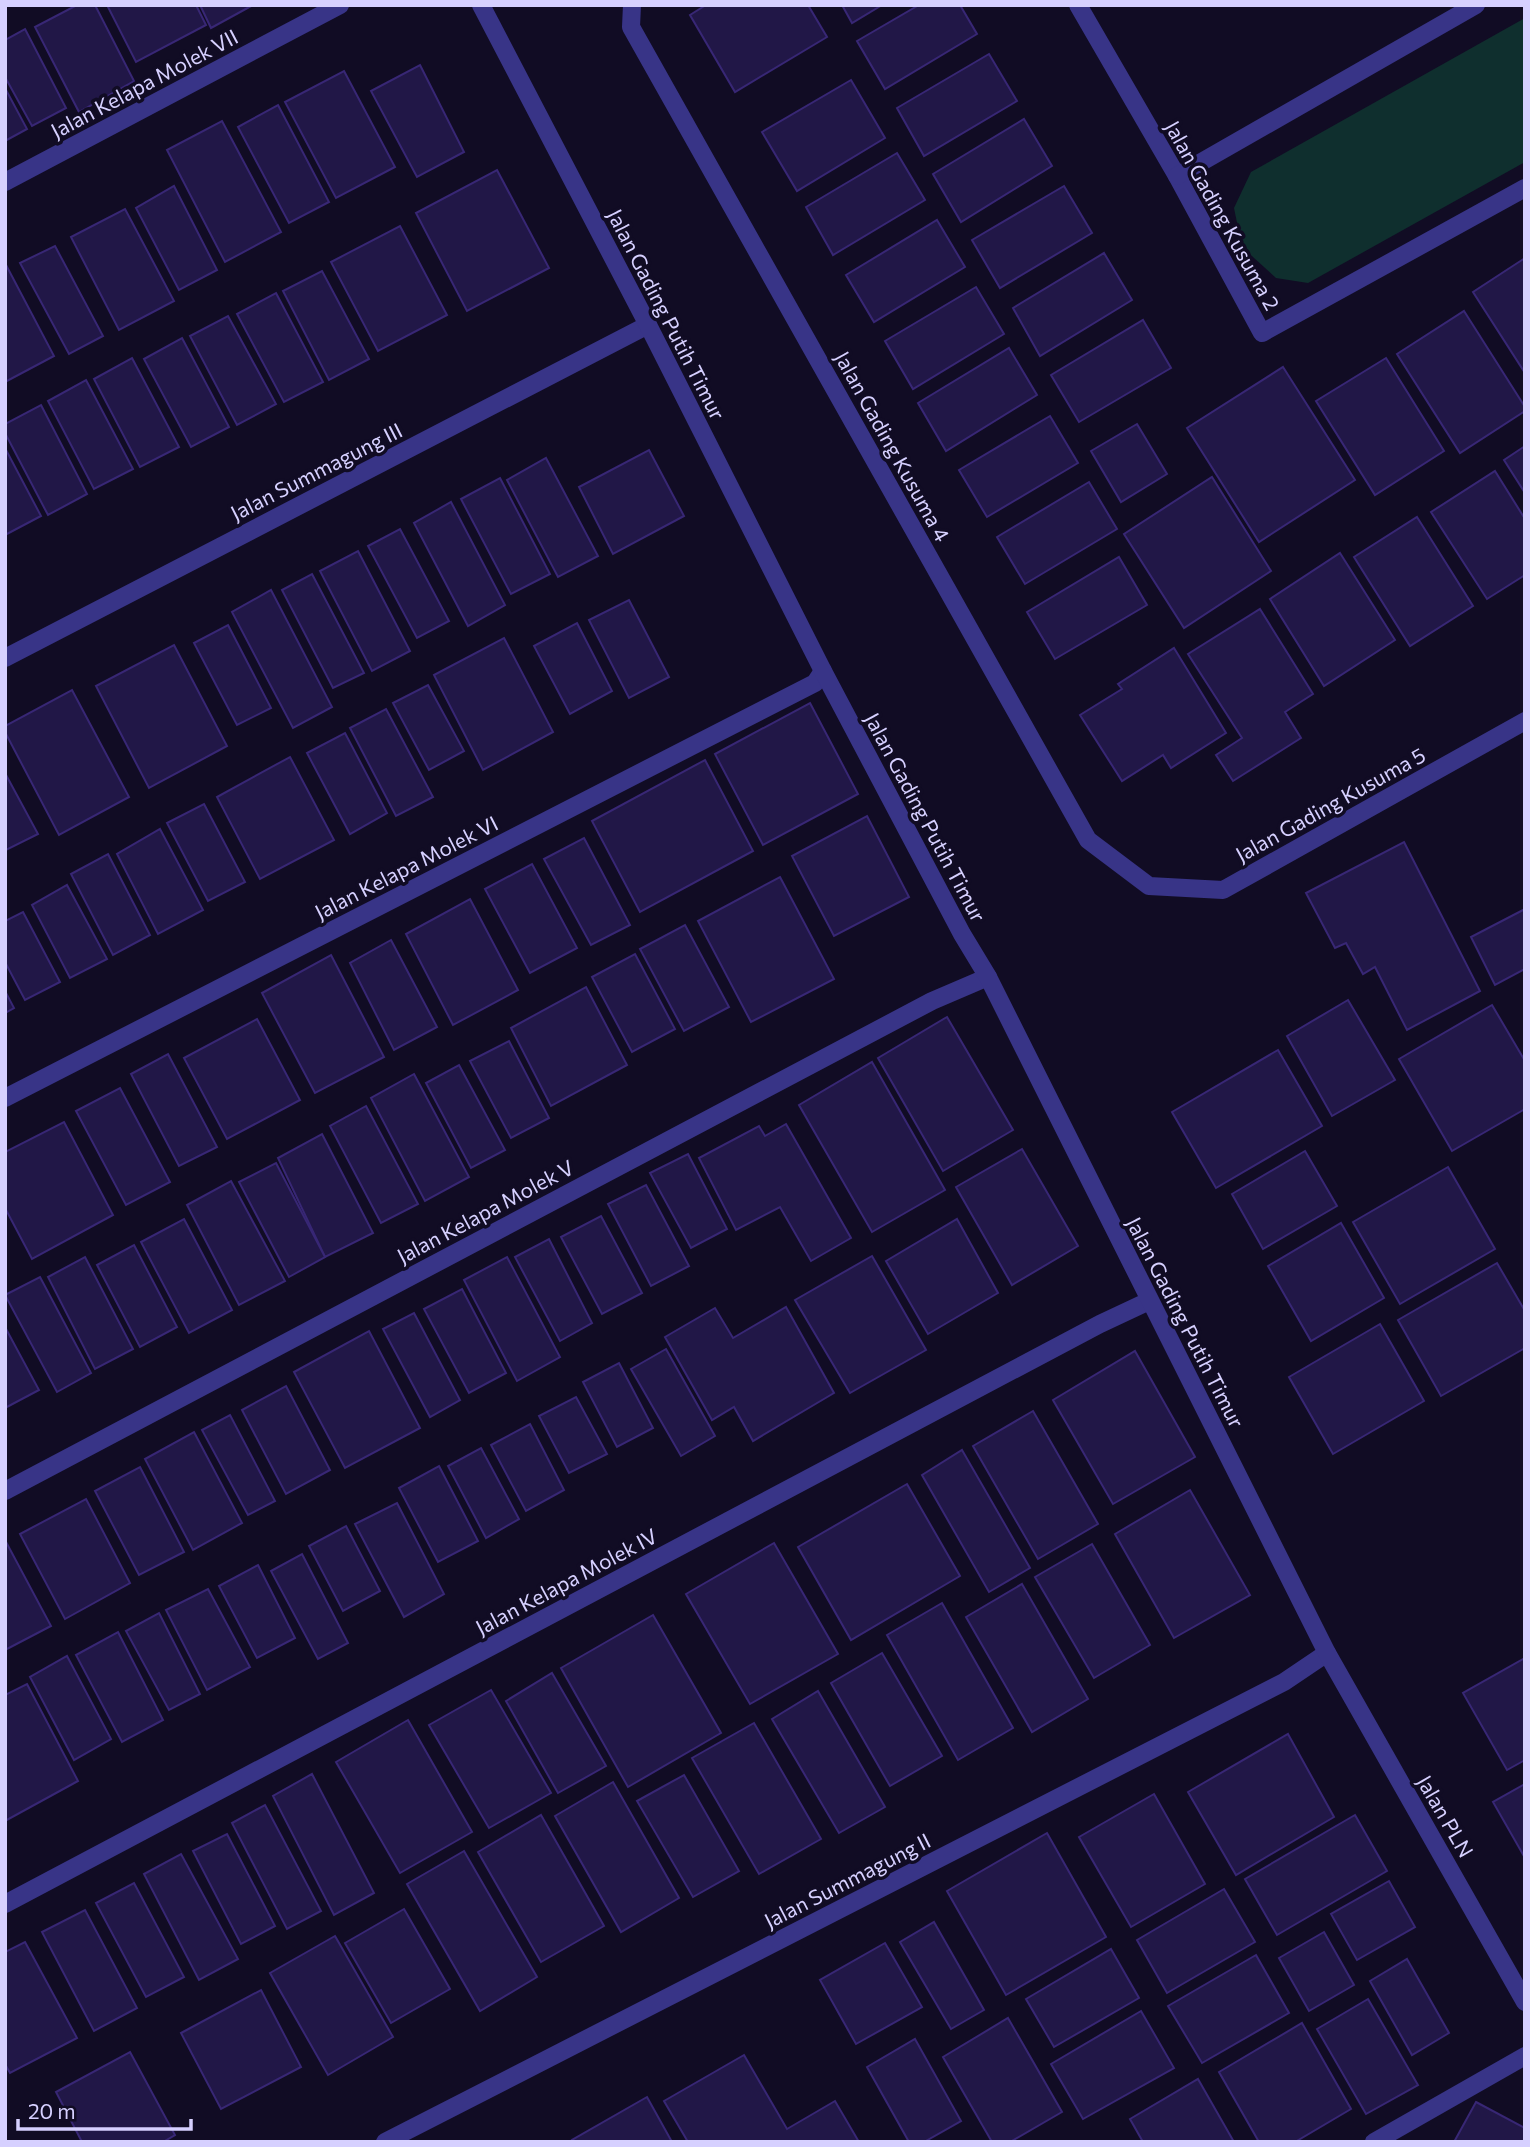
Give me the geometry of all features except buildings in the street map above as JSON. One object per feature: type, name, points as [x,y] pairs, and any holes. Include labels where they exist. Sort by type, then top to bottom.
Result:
[{"type":"street","name":"Jalan Kelapa Molek VII","points":[[5,182],[340,5]]},
{"type":"street","name":"Jalan Gading Putih Timur","points":[[481,5],[648,325],[823,671],[962,934],[988,977],[1327,1653]]},
{"type":"street","name":"Jalan Gading Kusuma 4","points":[[632,5],[631,27],[1088,840],[1149,886]]},
{"type":"street","name":"Jalan Gading Kusuma 2","points":[[1078,5],[1177,176],[1262,333],[1525,188]]},
{"type":"street","points":[[1177,176],[1476,5]]},
{"type":"street","name":"Jalan Summagung III","points":[[5,658],[648,325]]},
{"type":"street","name":"Jalan Kelapa Molek VI","points":[[5,1098],[815,683],[823,671]]},
{"type":"street","name":"Jalan Gading Kusuma 5","points":[[1149,886],[1223,890],[1525,721]]},
{"type":"street","name":"Jalan Kelapa Molek V","points":[[5,1491],[932,1001],[988,977]]},
{"type":"street","name":"Jalan Kelapa Molek IV","points":[[5,1904],[1100,1324],[1149,1301]]},
{"type":"street","name":"Jalan PLN","points":[[1327,1653],[1525,2002]]},
{"type":"street","name":"Jalan Summagung II","points":[[385,2142],[1284,1682],[1327,1653]]},
{"type":"street","points":[[1374,2142],[1525,2056]]},
{"type":"green space","points":[[1525,18],[1525,162],[1308,283],[1276,278],[1242,247],[1234,208],[1251,172]]}]
